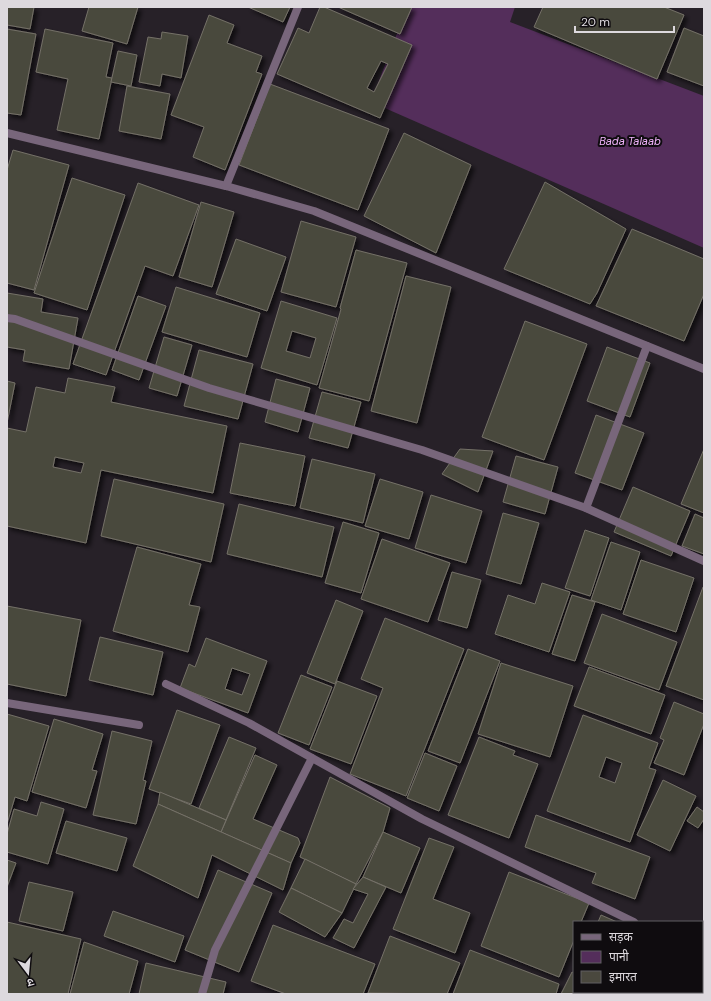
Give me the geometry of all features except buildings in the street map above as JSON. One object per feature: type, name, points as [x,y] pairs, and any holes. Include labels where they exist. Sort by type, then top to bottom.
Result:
[{"type":"street","points":[[226,186],[298,7]]},
{"type":"street","points":[[7,133],[226,186],[314,211],[704,369]]},
{"type":"street","points":[[7,318],[15,319],[208,388],[422,450],[586,508],[704,561]]},
{"type":"street","points":[[586,508],[647,346]]},
{"type":"street","points":[[166,684],[249,723],[422,819],[632,921]]},
{"type":"street","points":[[7,703],[139,725]]},
{"type":"street","points":[[202,994],[214,950],[312,758]]},
{"type":"water","name":"Bada Talaab","points":[[407,7],[515,7],[510,22],[704,96],[704,248],[371,102]]}]
